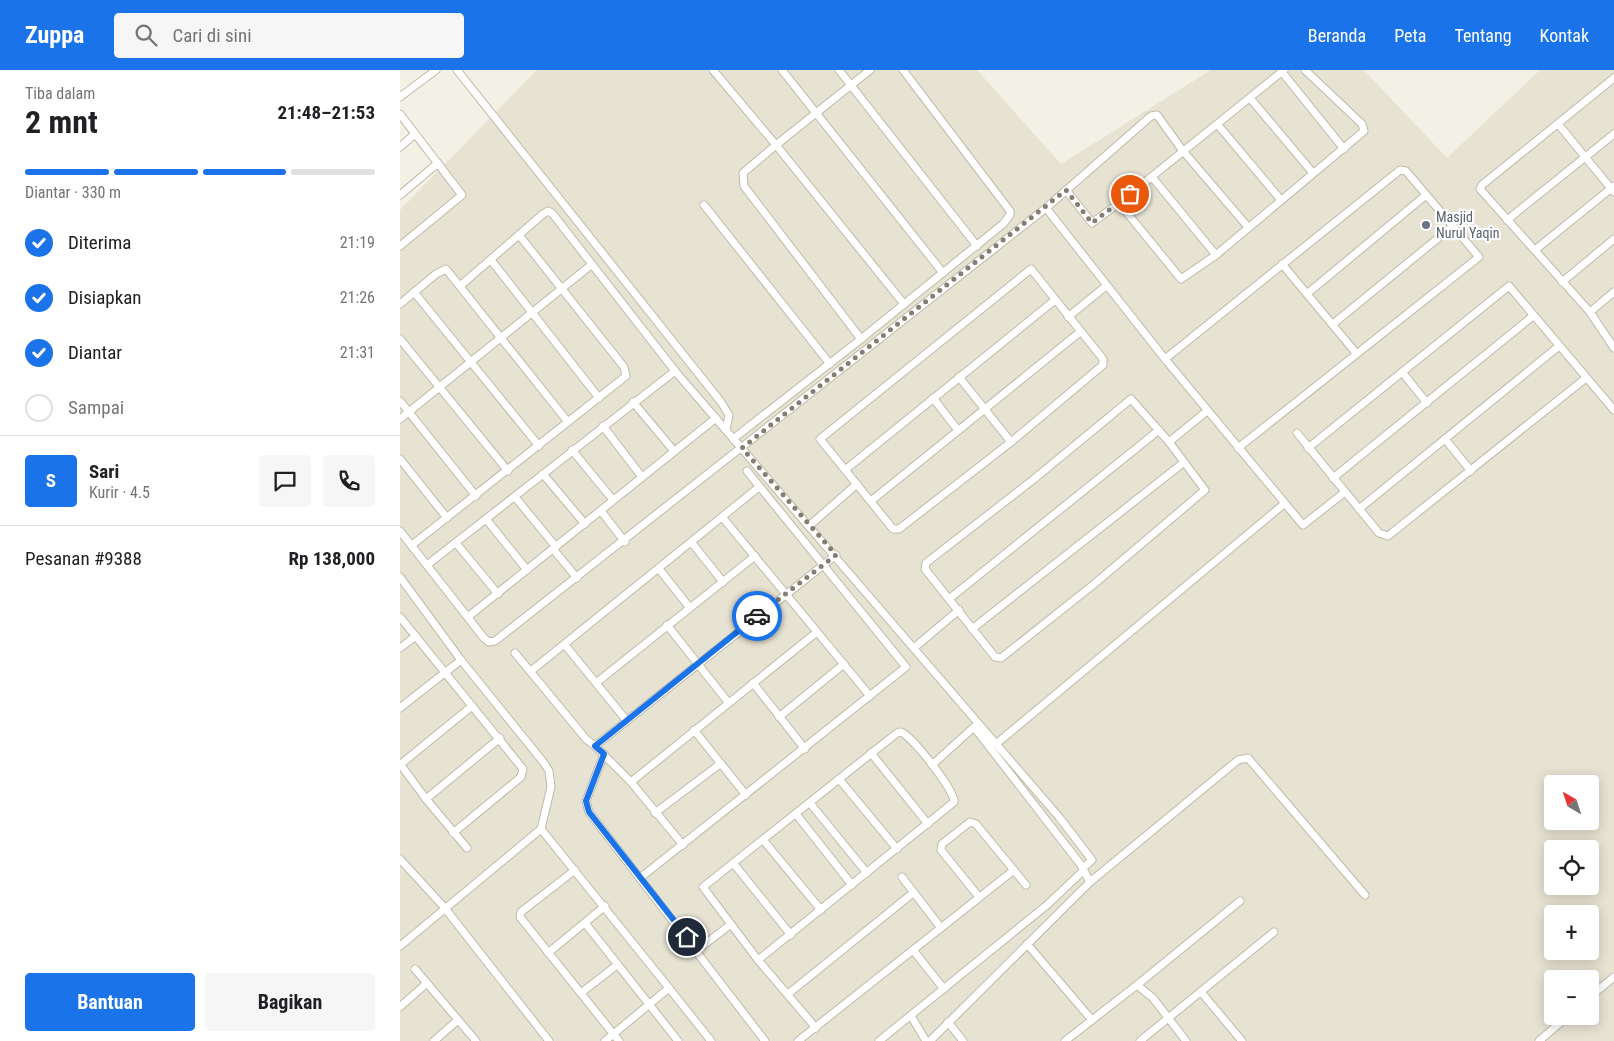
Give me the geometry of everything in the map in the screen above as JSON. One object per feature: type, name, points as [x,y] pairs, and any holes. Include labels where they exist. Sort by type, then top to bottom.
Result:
[{"type":"street","points":[[400,97],[436,70]]},
{"type":"street","points":[[457,70],[721,402],[730,415],[726,429]]},
{"type":"street","points":[[714,70],[904,304]]},
{"type":"street","points":[[782,70],[943,273]]},
{"type":"street","points":[[840,70],[977,246]]},
{"type":"street","points":[[861,340],[744,186],[743,173],[870,70]]},
{"type":"street","points":[[733,439],[861,340],[1007,220],[1010,211],[904,70]]},
{"type":"street","points":[[1120,203],[1181,279],[1216,255],[1364,131],[1364,127],[1305,70]]},
{"type":"street","points":[[1066,190],[1092,223],[1120,203],[1283,71],[1344,149]]},
{"type":"street","points":[[1614,78],[1480,187],[1507,220],[1590,312],[1614,348]]},
{"type":"street","points":[[1250,98],[1313,173]]},
{"type":"street","points":[[400,114],[462,195],[400,246]]},
{"type":"street","points":[[400,531],[469,616],[484,638],[489,642],[495,641],[624,542],[1046,208],[1151,116],[1157,115],[1183,151],[1248,227]]},
{"type":"street","points":[[1535,250],[1613,189],[1558,124]]},
{"type":"street","points":[[1218,125],[1281,200]]},
{"type":"street","points":[[400,147],[416,134]]},
{"type":"street","points":[[1507,220],[1614,134]]},
{"type":"street","points":[[400,195],[438,163]]},
{"type":"street","points":[[1165,359],[1400,170],[1406,171],[1453,226],[1478,257],[1356,352],[1238,448]]},
{"type":"street","points":[[1152,177],[1216,255]]},
{"type":"street","points":[[1308,293],[1426,196]]},
{"type":"street","points":[[704,205],[830,364]]},
{"type":"street","points":[[1046,208],[1106,286],[1302,525],[1345,492]]},
{"type":"street","points":[[460,286],[548,212],[552,214],[675,371],[915,647],[1059,817],[1092,860],[1047,905],[879,1041]]},
{"type":"street","points":[[1333,324],[1453,226]]},
{"type":"street","points":[[412,546],[622,381],[626,371],[519,235]]},
{"type":"street","points":[[1562,282],[1614,239]]},
{"type":"street","points":[[491,260],[598,398]]},
{"type":"street","points":[[400,419],[592,264]]},
{"type":"street","points":[[1282,264],[1356,352]]},
{"type":"street","points":[[400,304],[444,269],[460,286],[568,422]]},
{"type":"street","points":[[1028,270],[1033,271],[1068,317],[1103,359],[1103,365],[1011,442],[899,529],[893,529],[820,442],[822,436],[1028,270]]},
{"type":"street","points":[[1068,317],[1106,286]]},
{"type":"street","points":[[1308,448],[1509,286],[1614,410]]},
{"type":"street","points":[[414,292],[539,446]]},
{"type":"street","points":[[1590,312],[1614,292]]},
{"type":"street","points":[[845,470],[1055,300]]},
{"type":"street","points":[[1333,478],[1533,316]]},
{"type":"street","points":[[871,501],[957,429],[1080,332]]},
{"type":"street","points":[[400,339],[508,471]]},
{"type":"street","points":[[1359,509],[1559,346]]},
{"type":"street","points":[[427,565],[602,426],[675,371]]},
{"type":"street","points":[[1402,372],[1426,403]]},
{"type":"street","points":[[960,377],[1011,442]]},
{"type":"street","points":[[1296,433],[1379,533],[1388,536],[1586,378]]},
{"type":"street","points":[[933,398],[957,429]]},
{"type":"street","points":[[1128,400],[1133,401],[1159,430],[1203,487],[1205,490],[1203,494],[1001,658],[995,657],[926,569],[926,563],[1034,479],[1128,400]]},
{"type":"street","points":[[400,401],[476,496]]},
{"type":"street","points":[[633,402],[674,451]]},
{"type":"street","points":[[1169,442],[1207,411]]},
{"type":"street","points":[[469,616],[716,418]]},
{"type":"street","points":[[602,426],[642,477]]},
{"type":"street","points":[[949,599],[1159,430]]},
{"type":"street","points":[[1445,440],[1471,471]]},
{"type":"street","points":[[572,450],[613,500]]},
{"type":"street","points":[[400,459],[447,518]]},
{"type":"street","points":[[972,629],[1183,463]]},
{"type":"street","points":[[640,878],[906,667],[824,563],[747,471]]},
{"type":"street","points":[[543,474],[584,524]]},
{"type":"street","points":[[809,526],[857,484]]},
{"type":"street","points":[[532,671],[759,487]]},
{"type":"street","points":[[515,497],[577,578]]},
{"type":"street","points":[[996,744],[1284,504]]},
{"type":"street","points":[[600,511],[624,542]]},
{"type":"street","points":[[723,518],[870,696]]},
{"type":"street","points":[[486,519],[528,570]]},
{"type":"street","points":[[456,543],[498,594]]},
{"type":"street","points":[[692,543],[723,582]]},
{"type":"street","points":[[595,746],[697,663],[836,555]]},
{"type":"street","points":[[596,683],[755,556]]},
{"type":"street","points":[[659,569],[690,608]]},
{"type":"street","points":[[400,577],[460,660],[549,771],[551,788],[541,829],[400,946]]},
{"type":"street","points":[[400,593],[407,587]]},
{"type":"street","points":[[915,647],[959,610]]},
{"type":"street","points":[[400,617],[500,738],[523,769],[521,777],[453,833]]},
{"type":"street","points":[[667,626],[728,702]]},
{"type":"street","points":[[631,782],[817,632]]},
{"type":"street","points":[[400,648],[416,636]]},
{"type":"street","points":[[565,644],[627,721]]},
{"type":"street","points":[[516,652],[586,739],[604,754],[631,782],[655,814],[683,845]]},
{"type":"street","points":[[400,708],[460,660]]},
{"type":"street","points":[[779,717],[844,664]]},
{"type":"street","points":[[753,683],[805,749]]},
{"type":"street","points":[[467,848],[453,833],[400,764],[472,706]]},
{"type":"street","points":[[932,765],[974,727],[1083,869],[1090,882]]},
{"type":"street","points":[[694,730],[746,795]]},
{"type":"street","points":[[758,960],[928,824],[955,800],[954,795],[908,735],[901,732],[871,753],[764,841],[703,887],[758,960],[816,1028]]},
{"type":"street","points":[[426,799],[500,738]]},
{"type":"street","points":[[871,753],[928,824]]},
{"type":"street","points":[[604,754],[593,780],[586,806],[640,878],[698,950],[765,1041]]},
{"type":"street","points":[[911,1016],[928,1041],[1090,882],[1238,760],[1248,758],[1365,895]]},
{"type":"street","points":[[655,814],[720,764]]},
{"type":"street","points":[[839,779],[897,849]]},
{"type":"street","points":[[810,803],[867,873]]},
{"type":"street","points":[[796,814],[852,885]]},
{"type":"street","points":[[979,897],[941,850],[942,844],[970,822],[976,824],[1026,885]]},
{"type":"street","points":[[541,829],[605,906],[711,1041]]},
{"type":"street","points":[[764,841],[821,910]]},
{"type":"street","points":[[400,859],[444,908],[549,1041]]},
{"type":"street","points":[[734,864],[791,935]]},
{"type":"street","points":[[575,870],[521,912],[520,917],[619,1041]]},
{"type":"street","points":[[798,1041],[1014,870]]},
{"type":"street","points":[[902,877],[941,928]]},
{"type":"street","points":[[788,994],[913,893]]},
{"type":"street","points":[[1065,1041],[1137,986],[1240,901]]},
{"type":"street","points":[[548,953],[605,906]]},
{"type":"street","points":[[585,923],[678,1041]]},
{"type":"street","points":[[698,950],[730,924]]},
{"type":"street","points":[[1140,1041],[1274,932]]},
{"type":"street","points":[[1028,944],[1092,1020]]},
{"type":"street","points":[[913,950],[944,989]]},
{"type":"street","points":[[580,993],[617,965]]},
{"type":"street","points":[[415,969],[476,1041]]},
{"type":"street","points":[[1599,990],[1614,977]]},
{"type":"street","points":[[400,1007],[427,983]]},
{"type":"street","points":[[1137,986],[1153,998],[1186,1041]]},
{"type":"street","points":[[605,1041],[669,988]]},
{"type":"street","points":[[1201,992],[1242,1041]]},
{"type":"street","points":[[434,1041],[458,1020]]},
{"type":"street","points":[[948,1022],[963,1041]]},
{"type":"street","points":[[1539,1041],[1558,1025]]},
{"type":"shaded area","points":[[537,70],[977,70],[1061,164],[1211,70],[1364,70],[1447,158],[1540,70],[1614,70],[1614,1041],[400,1041],[400,210]]},
{"type":"way so far","points":[[757,616],[836,555],[742,448],[1009,235],[1046,208],[1066,190],[1092,223],[1130,194]]},
{"type":"place","name":"Masjid Nurul Yaqin","points":[[1426,225]]},
{"type":"route","points":[[687,937],[586,806],[593,780],[604,754],[595,746],[757,616]]}]
